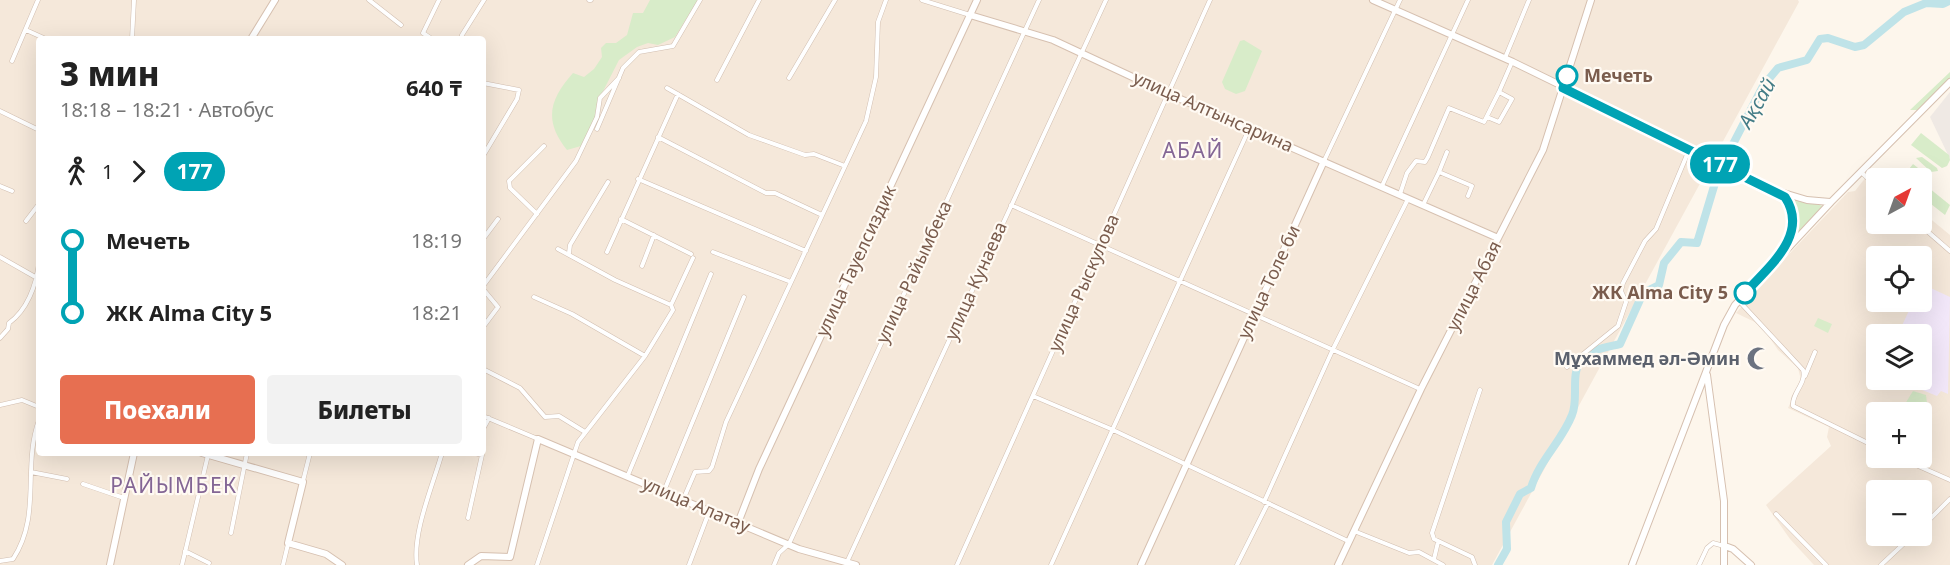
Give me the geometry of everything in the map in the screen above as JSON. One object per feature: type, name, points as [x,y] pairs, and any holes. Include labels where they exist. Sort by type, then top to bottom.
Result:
[{"type":"street","points":[[12,61],[38,0]]},
{"type":"street","points":[[132,36],[134,0]]},
{"type":"street","points":[[253,36],[275,0]]},
{"type":"street","points":[[369,0],[401,25]]},
{"type":"street","points":[[428,36],[423,33],[440,0]]},
{"type":"street","points":[[462,35],[484,0]]},
{"type":"street","points":[[597,129],[623,68],[639,52],[670,48],[677,43],[700,0]]},
{"type":"street","points":[[717,80],[759,0]]},
{"type":"street","points":[[789,78],[835,0]]},
{"type":"street","points":[[683,500],[695,472],[709,471],[712,467],[726,422],[866,121],[876,77],[878,22],[886,0]]},
{"type":"street","name":"улица Алтынсарина","points":[[922,0],[1025,30],[1082,53],[1169,94],[1498,238]]},
{"type":"street","name":"улица Тауелсиздик","points":[[738,523],[759,469],[977,0]]},
{"type":"street","name":"улица Райымбека","points":[[774,565],[779,553],[789,544],[1039,0]]},
{"type":"street","name":"улица Кунаева","points":[[847,562],[1106,0]]},
{"type":"street","name":"улица Рыскулова","points":[[957,565],[1210,0]]},
{"type":"street","points":[[1373,0],[1505,58],[1736,173],[1777,191],[1807,200],[1831,202]]},
{"type":"street","name":"улица Толе би","points":[[1141,565],[1324,161],[1400,0]]},
{"type":"street","points":[[1382,186],[1468,0]]},
{"type":"street","points":[[1505,58],[1529,0]]},
{"type":"street","name":"улица Абая","points":[[1338,565],[1421,389],[1544,150],[1591,0]]},
{"type":"street","points":[[26,30],[39,36]]},
{"type":"street","points":[[1400,194],[1407,173],[1416,160],[1425,162],[1428,157],[1449,108],[1480,123],[1487,117],[1513,62]]},
{"type":"street","points":[[486,283],[576,161],[597,117],[600,98],[619,78]]},
{"type":"street","points":[[1632,565],[1724,325],[1739,300],[1860,171],[1950,82]]},
{"type":"street","points":[[486,84],[519,90],[517,99],[486,151]]},
{"type":"street","points":[[667,88],[749,135],[805,154],[814,154],[845,166]]},
{"type":"street","points":[[1487,117],[1499,122],[1512,99],[1499,92]]},
{"type":"street","points":[[607,252],[678,94]]},
{"type":"street","points":[[0,111],[36,129]]},
{"type":"street","points":[[1051,565],[1249,128]]},
{"type":"street","points":[[658,137],[766,192],[775,193],[822,215]]},
{"type":"street","points":[[537,214],[510,188],[509,181],[544,146]]},
{"type":"street","points":[[1567,367],[1618,326],[1626,302],[1621,291],[1623,283],[1645,241],[1656,229],[1689,150]]},
{"type":"street","points":[[1423,205],[1447,152]]},
{"type":"street","points":[[1860,171],[1866,177]]},
{"type":"street","points":[[1439,172],[1472,186],[1468,196]]},
{"type":"street","points":[[638,179],[806,251]]},
{"type":"street","points":[[569,253],[570,245],[608,182]]},
{"type":"street","points":[[0,186],[12,191]]},
{"type":"street","points":[[1777,191],[1785,197],[1792,211],[1790,237],[1783,254]]},
{"type":"street","points":[[1237,565],[1333,349],[1408,198]]},
{"type":"street","points":[[1011,205],[1178,282],[1421,389]]},
{"type":"street","points":[[26,221],[36,208]]},
{"type":"street","points":[[486,234],[498,219]]},
{"type":"street","points":[[537,565],[574,454],[585,432],[645,356],[673,310],[671,305],[692,256],[621,219]]},
{"type":"street","points":[[1930,234],[1950,251]]},
{"type":"street","points":[[642,266],[654,235]]},
{"type":"street","points":[[558,249],[615,280],[671,305]]},
{"type":"street","points":[[713,252],[791,282]]},
{"type":"street","points":[[0,257],[36,277]]},
{"type":"street","points":[[628,475],[711,274]]},
{"type":"street","points":[[0,338],[8,329],[9,323],[24,307],[36,280]]},
{"type":"street","points":[[486,291],[498,307],[486,323]]},
{"type":"street","points":[[534,297],[572,314],[645,356]]},
{"type":"street","points":[[664,491],[744,297]]},
{"type":"street","points":[[1739,300],[1798,362],[1805,376]]},
{"type":"street","points":[[1815,352],[1793,400],[1793,406],[1866,442]]},
{"type":"street","points":[[486,371],[520,388],[545,417],[559,416],[585,432]]},
{"type":"street","points":[[1707,373],[1724,501],[1724,565]]},
{"type":"street","points":[[1475,565],[1472,557],[1438,542],[1432,537],[1432,533],[1480,390]]},
{"type":"street","points":[[1033,396],[1112,429],[1348,541]]},
{"type":"street","points":[[0,405],[22,400],[36,406]]},
{"type":"street","points":[[486,417],[538,439],[508,565]]},
{"type":"street","points":[[486,424],[489,418]]},
{"type":"street","points":[[0,561],[10,563],[15,556],[31,509],[32,439],[36,428]]},
{"type":"street","name":"улица Алатау","points":[[538,439],[789,544],[856,565]]},
{"type":"street","points":[[110,565],[133,456]]},
{"type":"street","points":[[182,565],[205,456]]},
{"type":"street","points":[[212,456],[303,482]]},
{"type":"street","points":[[231,533],[246,456]]},
{"type":"street","points":[[283,565],[309,456]]},
{"type":"street","points":[[417,565],[416,555],[420,532],[441,456]]},
{"type":"street","points":[[468,518],[482,456]]},
{"type":"street","points":[[1923,468],[1950,480]]},
{"type":"street","points":[[31,472],[67,479]]},
{"type":"street","points":[[82,484],[124,498]]},
{"type":"street","points":[[1932,517],[1950,499]]},
{"type":"street","points":[[689,565],[709,511]]},
{"type":"street","points":[[1776,514],[1826,565]]},
{"type":"street","points":[[1353,531],[1409,554],[1419,552],[1443,565]]},
{"type":"street","points":[[1434,559],[1438,542]]},
{"type":"street","points":[[288,543],[326,554],[342,565]]},
{"type":"street","points":[[1700,565],[1707,548],[1713,543],[1733,549],[1751,565]]},
{"type":"street","points":[[1881,565],[1901,546]]},
{"type":"street","points":[[185,551],[209,563]]},
{"type":"street","points":[[468,565],[482,556],[510,557]]},
{"type":"shaded area","name":"АБАЙ","points":[[0,0],[1798,0],[1799,2],[1492,565],[0,565]]},
{"type":"shaded area","points":[[1950,92],[1950,159],[1930,117]]},
{"type":"shaded area","points":[[1866,177],[1866,234],[1932,234],[1932,220],[1950,235],[1950,565],[1814,565],[1790,539],[1766,505],[1831,446],[1827,437],[1829,427],[1788,408],[1801,380],[1798,368],[1778,350],[1761,325],[1736,313],[1848,192],[1855,191]]},
{"type":"shaded area","points":[[1932,289],[1950,297],[1948,394],[1941,391],[1937,396],[1922,390],[1932,390],[1932,324],[1903,324],[1908,312],[1932,312]]},
{"type":"green space","points":[[650,0],[698,0],[675,37],[658,45],[648,43],[637,47],[619,60],[597,103],[595,118],[581,146],[567,150],[559,139],[552,119],[552,110],[559,92],[573,73],[584,77],[594,69],[602,57],[601,48],[606,43],[616,43],[627,35],[633,13],[643,13]]},
{"type":"green space","points":[[1244,40],[1262,51],[1245,91],[1236,94],[1225,89],[1222,82],[1240,41]]},
{"type":"green space","points":[[1950,72],[1950,80],[1917,110],[1910,110]]},
{"type":"green space","points":[[1921,133],[1949,155],[1950,160],[1947,166],[1942,168],[1911,145]]},
{"type":"green space","points":[[1922,157],[1938,171],[1932,172],[1932,168],[1927,168],[1916,158]]},
{"type":"green space","points":[[1932,190],[1950,205],[1945,215],[1932,205]]},
{"type":"green space","points":[[1787,196],[1823,206],[1790,243],[1795,230],[1797,208]]},
{"type":"green space","points":[[1818,318],[1832,324],[1828,333],[1814,326]]},
{"type":"green space","points":[[1913,391],[1926,395],[1927,402],[1906,402]]},
{"type":"waterway","name":"Ақсай","points":[[1498,565],[1507,549],[1506,522],[1520,494],[1531,488],[1539,469],[1572,415],[1576,373],[1581,360],[1594,351],[1620,344],[1643,293],[1659,285],[1664,263],[1681,242],[1697,243],[1718,173],[1763,86],[1778,68],[1807,60],[1820,39],[1828,38],[1855,47],[1864,45],[1904,12],[1926,3],[1943,4],[1949,1]]},
{"type":"bus line","name":"177","points":[[1567,76],[1563,88],[1777,191],[1785,197],[1790,204],[1792,219],[1790,237],[1783,254],[1745,293]]},
{"type":"place","name":"Мечеть","points":[[1567,76]]},
{"type":"place","name":"ЖК Alma City 5","points":[[1745,293]]},
{"type":"place","name":"Мұхаммед әл-Әмин","points":[[1758,359]]},
{"type":"district","name":"АБАЙ","points":[[1193,151]]},
{"type":"district","name":"РАЙЫМБЕК","points":[[174,486]]}]
